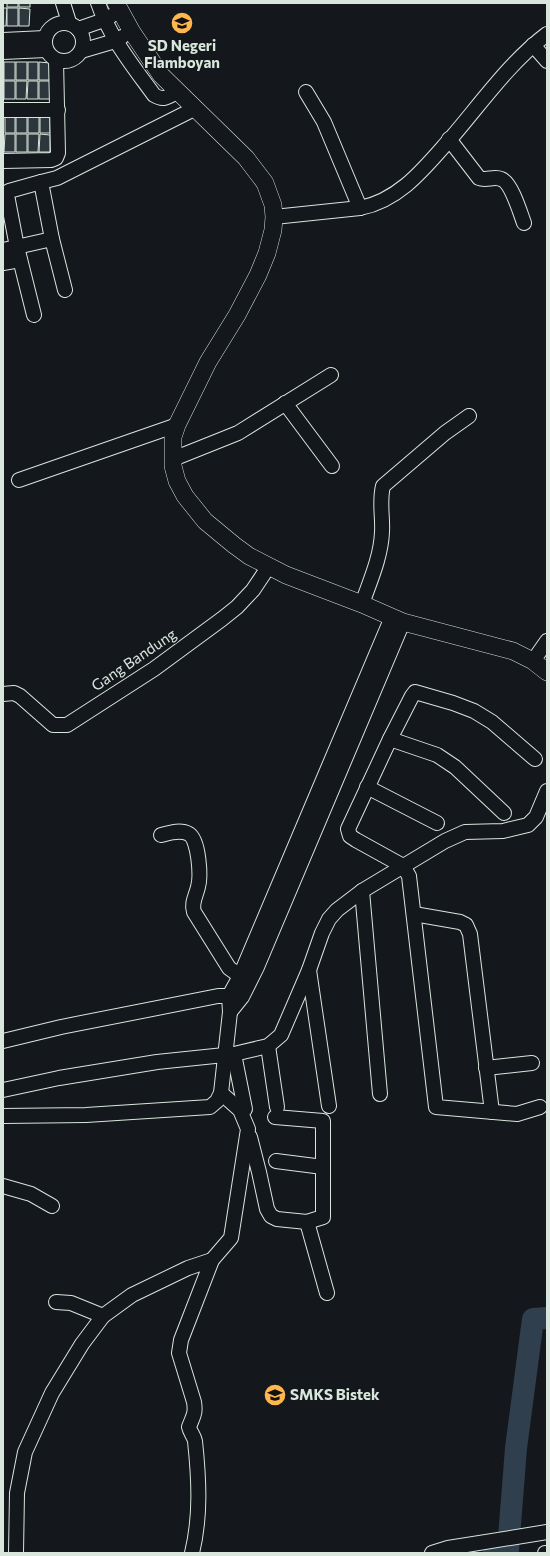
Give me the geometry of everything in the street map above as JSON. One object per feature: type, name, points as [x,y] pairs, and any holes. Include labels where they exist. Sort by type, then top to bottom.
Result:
[{"type":"main road","points":[[118,7],[132,32],[161,75],[246,158],[265,183],[273,205],[273,230],[267,253],[258,275],[237,315],[208,362],[177,425],[173,437],[173,466],[177,481],[185,496],[205,521],[234,545],[249,556],[286,575],[397,619],[513,651],[547,672]]},
{"type":"street","points":[[62,3],[68,18],[73,26],[83,39],[81,51],[77,57],[70,61],[63,62],[50,56],[45,44],[48,31],[61,23],[73,26],[104,20],[118,7]]},
{"type":"street","points":[[98,3],[104,20],[115,41],[154,95],[160,99],[166,98],[177,92]]},
{"type":"street","points":[[81,51],[115,41],[132,32]]},
{"type":"street","points":[[274,217],[372,206],[390,197],[408,184],[427,167],[514,64],[533,45],[547,34]]},
{"type":"street","points":[[3,40],[45,44]]},
{"type":"street","points":[[3,52],[45,44]]},
{"type":"street","points":[[533,45],[547,61]]},
{"type":"street","points":[[3,161],[51,160],[56,158],[58,153],[58,110],[56,60]]},
{"type":"street","points":[[306,92],[324,122],[360,208]]},
{"type":"street","points":[[34,315],[8,207],[7,195],[9,191],[56,178],[196,108]]},
{"type":"street","points":[[3,110],[58,110]]},
{"type":"street","points":[[449,140],[479,178],[502,179],[508,183],[524,223]]},
{"type":"street","points":[[41,182],[52,239],[65,290]]},
{"type":"street","points":[[3,263],[52,239]]},
{"type":"street","points":[[3,250],[19,254]]},
{"type":"street","points":[[173,459],[238,433],[331,375]]},
{"type":"street","points":[[285,403],[332,466]]},
{"type":"street","points":[[362,604],[380,546],[382,532],[380,497],[383,486],[445,433],[468,416]]},
{"type":"street","points":[[19,480],[177,425]]},
{"type":"street","name":"Gang Bandung","points":[[3,694],[14,693],[20,696],[54,725],[67,725],[154,669],[222,619],[237,607],[253,590],[269,566]]},
{"type":"street","points":[[3,1116],[86,1116],[210,1107],[217,1101],[221,1093],[230,1054],[230,996],[397,619]]},
{"type":"street","points":[[230,1012],[242,997],[257,967],[397,619]]},
{"type":"street","points":[[533,662],[547,641]]},
{"type":"street","points":[[535,759],[492,722],[474,711],[454,703],[415,692],[390,739],[348,830],[350,836],[356,840],[403,866],[409,876],[436,1107],[516,1114],[540,1107]]},
{"type":"street","points":[[390,739],[437,755],[455,767],[504,813]]},
{"type":"street","points":[[368,787],[437,823]]},
{"type":"street","points":[[3,1090],[59,1078],[149,1064],[230,1054],[268,1046],[281,1035],[309,970],[322,932],[329,919],[338,910],[362,891],[403,866],[465,832],[503,831],[528,826],[536,817],[547,791]]},
{"type":"street","points":[[161,835],[183,832],[190,834],[193,838],[196,844],[200,877],[193,902],[194,912],[226,963],[235,973],[240,976]]},
{"type":"street","points":[[362,891],[380,1094]]},
{"type":"street","points":[[414,914],[460,922],[466,925],[470,934],[492,1112]]},
{"type":"street","points":[[309,970],[329,1106]]},
{"type":"street","points":[[3,1041],[218,996],[230,996]]},
{"type":"street","points":[[221,1093],[240,1110],[248,1128],[267,1210],[271,1216],[277,1219],[307,1222],[323,1218],[323,1121],[276,1112],[268,1046]]},
{"type":"street","points":[[230,1054],[245,1109]]},
{"type":"street","points":[[486,1068],[532,1063]]},
{"type":"street","points":[[192,1553],[198,1519],[197,1473],[194,1439],[190,1427],[196,1410],[179,1353],[181,1340],[212,1260],[231,1238],[248,1128]]},
{"type":"street","points":[[276,1161],[323,1167]]},
{"type":"street","points":[[3,1186],[31,1194],[52,1206]]},
{"type":"street","points":[[307,1222],[327,1293]]},
{"type":"street","points":[[16,1553],[17,1493],[24,1452],[52,1393],[82,1344],[104,1316],[132,1295],[188,1268],[212,1260]]},
{"type":"street","points":[[56,1302],[71,1303],[104,1316]]},
{"type":"street","points":[[432,1553],[448,1548],[497,1539],[547,1532]]},
{"type":"building","points":[[7,3],[18,3],[18,7],[7,7]]},
{"type":"building","points":[[19,3],[30,3],[30,7],[19,7]]},
{"type":"building","points":[[3,8],[7,8],[6,26],[3,26]]},
{"type":"building","points":[[7,8],[18,8],[18,26],[7,26]]},
{"type":"building","points":[[19,8],[30,9],[29,26],[19,26]]},
{"type":"building","points":[[4,62],[15,62],[15,80],[4,80]]},
{"type":"building","points":[[16,62],[27,62],[27,80],[16,80]]},
{"type":"building","points":[[28,62],[38,62],[38,80],[28,80]]},
{"type":"building","points":[[39,62],[50,63],[50,80],[39,80]]},
{"type":"building","points":[[4,81],[15,81],[15,99],[4,99]]},
{"type":"building","points":[[16,81],[27,81],[26,99],[16,99]]},
{"type":"building","points":[[28,81],[38,81],[38,99],[27,99]]},
{"type":"building","points":[[39,81],[50,81],[50,99],[39,99]]},
{"type":"building","points":[[5,115],[15,115],[15,133],[5,133]]},
{"type":"building","points":[[16,115],[27,115],[27,133],[16,133]]},
{"type":"building","points":[[39,115],[39,133],[28,133],[28,116]]},
{"type":"building","points":[[40,116],[50,116],[50,133],[40,133]]},
{"type":"building","points":[[5,134],[15,134],[15,152],[4,152]]},
{"type":"building","points":[[16,134],[27,134],[27,152],[16,152]]},
{"type":"building","points":[[28,134],[39,134],[38,152],[28,152]]},
{"type":"building","points":[[40,134],[50,135],[50,152],[39,152]]},
{"type":"waterway","points":[[494,1553],[508,1550],[516,1448],[533,1319],[547,1318]]},
{"type":"place","name":"SD Negeri Flamboyan","points":[[182,23]]},
{"type":"place","name":"SMKS Bistek","points":[[275,1395]]}]
